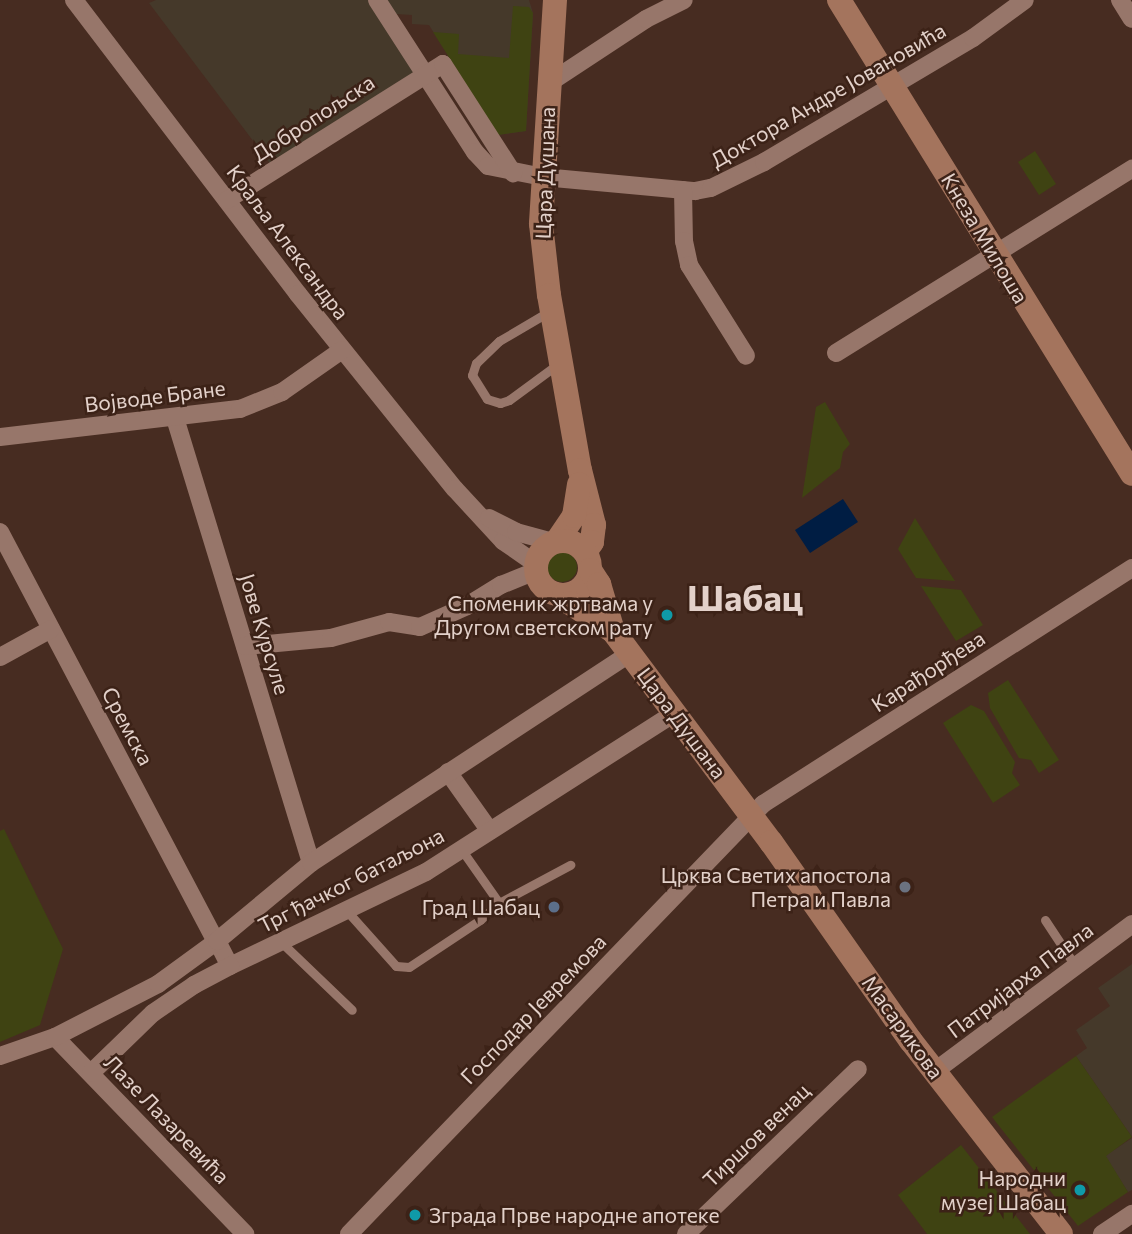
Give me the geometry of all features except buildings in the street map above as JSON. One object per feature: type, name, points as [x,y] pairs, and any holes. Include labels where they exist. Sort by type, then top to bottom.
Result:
[{"type":"main road","name":"Цара Душана","points":[[555,0],[541,224],[552,310],[594,534],[587,561],[598,584],[613,631],[751,816]]},
{"type":"main road","name":"Кнеза Милоша","points":[[839,0],[1132,474]]},
{"type":"main road","name":"Цара Душана","points":[[555,542],[574,516],[580,470]]},
{"type":"main road","points":[[555,542],[573,543],[587,561],[579,590],[564,595],[546,589],[536,568],[541,552],[555,542]]},
{"type":"main road","name":"Цара Душана","points":[[564,595],[570,603],[613,631]]},
{"type":"main road","name":"Масарикова","points":[[751,816],[935,1071],[1061,1234]]},
{"type":"street","name":"Краља Александра","points":[[74,0],[342,349],[471,507],[503,541],[536,568]]},
{"type":"street","points":[[377,0],[479,157],[493,169],[543,177]]},
{"type":"street","points":[[549,83],[646,19],[684,0]]},
{"type":"street","name":"Доктора Андре Јовановића","points":[[543,177],[683,190],[711,188],[731,180],[976,36],[1025,0]]},
{"type":"street","points":[[1120,0],[1132,19]]},
{"type":"street","name":"Добропољска","points":[[227,200],[424,74]]},
{"type":"street","points":[[836,353],[1132,169]]},
{"type":"street","points":[[683,190],[684,241],[689,265],[746,356]]},
{"type":"street","name":"Војводе Бране","points":[[0,437],[232,411],[270,398],[342,349]]},
{"type":"street","name":"Јове Курсуле","points":[[175,418],[311,863]]},
{"type":"street","name":"Краља Александра","points":[[471,507],[516,533],[555,542]]},
{"type":"street","name":"Сремска","points":[[0,532],[217,942]]},
{"type":"street","points":[[245,646],[323,639],[389,622],[420,627],[467,606],[536,568]]},
{"type":"street","name":"Карађорђева","points":[[751,816],[775,796],[1132,568]]},
{"type":"street","points":[[0,657],[51,629]]},
{"type":"street","name":"Трг ђачког батаљона","points":[[0,1056],[55,1037],[158,984],[217,942],[311,863],[629,653]]},
{"type":"street","name":"Трг ђачког батаљона","points":[[91,1073],[153,1013],[194,985],[426,872],[675,713]]},
{"type":"street","points":[[448,772],[490,831]]},
{"type":"street","name":"Господар Јевремова","points":[[349,1234],[751,816]]},
{"type":"street","name":"Патријарха Павла","points":[[935,1071],[1132,924]]},
{"type":"street","points":[[217,942],[230,966]]},
{"type":"street","name":"Лазе Лазаревића","points":[[55,1037],[245,1234]]},
{"type":"street","name":"Тиршов венац","points":[[686,1234],[858,1069]]},
{"type":"street","points":[[1102,1234],[1132,1214]]},
{"type":"lane","points":[[552,310],[499,341],[476,363],[472,375],[487,399],[500,403],[509,400],[562,362]]},
{"type":"lane","points":[[461,849],[499,903]]},
{"type":"lane","points":[[346,911],[396,966],[409,967],[480,920],[499,903],[569,864]]},
{"type":"lane","points":[[1045,920],[1076,967]]},
{"type":"lane","points":[[281,942],[352,1010]]},
{"type":"shaded area","points":[[156,0],[376,0],[425,70],[272,166],[149,3]]},
{"type":"shaded area","points":[[386,0],[529,0],[533,13],[526,131],[498,135],[429,25],[412,24],[412,15],[396,14]]},
{"type":"shaded area","points":[[1132,964],[1132,1137],[1076,1056],[1087,1048],[1076,1030],[1110,1006],[1098,988]]},
{"type":"shaded area","points":[[1132,1138],[1132,1190],[1128,1192],[1105,1156]]},
{"type":"green space","points":[[513,6],[529,7],[533,13],[526,131],[498,135],[433,32],[459,34],[458,54],[509,58]]},
{"type":"green space","points":[[1035,151],[1056,184],[1039,195],[1018,162]]},
{"type":"green space","points":[[825,402],[850,444],[843,452],[840,468],[802,498],[816,407]]},
{"type":"green space","points":[[915,518],[955,581],[916,578],[898,549]]},
{"type":"green space","points":[[562,552],[568,553],[576,561],[576,573],[568,581],[562,582],[556,581],[548,573],[547,567],[548,561],[556,553]]},
{"type":"green space","points":[[921,586],[961,590],[983,625],[956,641]]},
{"type":"green space","points":[[1008,680],[1059,760],[1039,773],[1031,760],[1019,758],[990,708],[988,693]]},
{"type":"green space","points":[[971,705],[984,711],[1015,762],[1012,773],[1020,785],[993,803],[943,723]]},
{"type":"green space","points":[[4,829],[63,949],[40,1025],[0,1042],[0,831]]},
{"type":"green space","points":[[1076,1056],[1132,1137],[1106,1156],[1128,1192],[1078,1226],[992,1117]]},
{"type":"green space","points":[[961,1145],[1030,1234],[927,1234],[898,1195]]},
{"type":"water","points":[[843,499],[858,522],[810,553],[795,530]]},
{"type":"place","name":"Споменик жртвама у Другом светском рату","points":[[667,615]]},
{"type":"place","name":"Црква Светих апостола Петра и Павла","points":[[905,887]]},
{"type":"place","name":"Град Шабац","points":[[554,907]]},
{"type":"place","name":"Народни музеј Шабац","points":[[1080,1190]]},
{"type":"place","name":"Зграда Прве народне апотеке","points":[[415,1215]]},
{"type":"district","name":"Шабац","points":[[745,597]]}]
